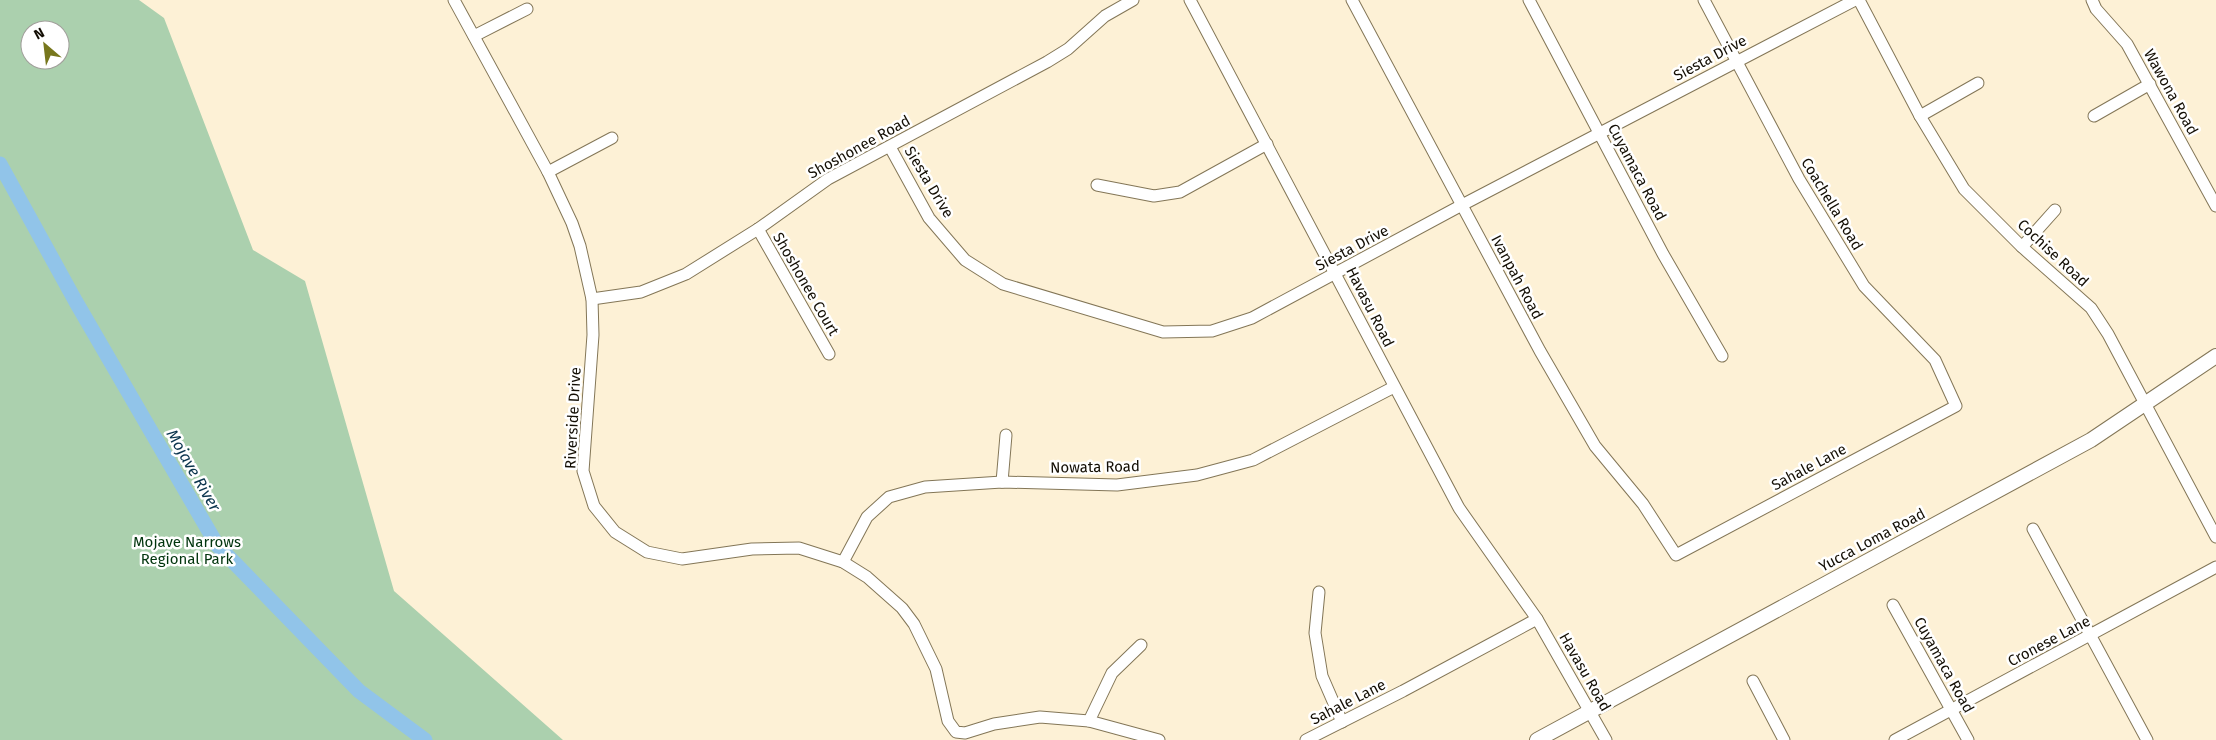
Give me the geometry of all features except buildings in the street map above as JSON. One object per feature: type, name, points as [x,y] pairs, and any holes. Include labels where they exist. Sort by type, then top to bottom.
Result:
[{"type":"main road","name":"Yucca Loma Road","points":[[1537,740],[2090,440],[2216,356]]},
{"type":"street","name":"Riverside Drive","points":[[454,0],[548,172],[572,223],[580,246],[592,299],[593,335],[583,471],[594,506],[615,532],[647,552],[682,559],[752,549],[799,548],[844,562],[888,594],[914,624],[936,669],[948,721],[956,732],[965,733],[994,724],[1040,717],[1089,721]]},
{"type":"street","name":"Shoshonee Road","points":[[592,299],[640,292],[686,274],[758,229],[828,180],[1047,62],[1068,49],[1104,16],[1133,0]]},
{"type":"street","name":"Havasu Road","points":[[1190,0],[1459,508],[1537,619],[1606,740]]},
{"type":"street","name":"Ivanpah Road","points":[[1352,0],[1540,352],[1596,446],[1643,504],[1676,555]]},
{"type":"street","name":"Cuyamaca Road","points":[[1529,0],[1663,254],[1722,356]]},
{"type":"street","name":"Coachella Road","points":[[1704,0],[1798,179],[1864,286],[1935,360],[1956,406]]},
{"type":"street","name":"Siesta Drive","points":[[890,147],[929,218],[965,260],[1003,284],[1115,319],[1164,332],[1212,331],[1252,318],[1462,205],[1854,0]]},
{"type":"street","name":"Cochise Road","points":[[1859,0],[1920,116],[1964,189],[2022,246],[2091,308],[2108,334],[2216,537]]},
{"type":"street","name":"Wawona Road","points":[[2092,0],[2096,9],[2128,44],[2216,206]]},
{"type":"street","points":[[474,36],[527,9]]},
{"type":"street","points":[[1920,116],[1978,83]]},
{"type":"street","points":[[2094,116],[2150,84]]},
{"type":"street","points":[[548,172],[612,138]]},
{"type":"street","points":[[1097,185],[1154,196],[1180,192],[1267,144]]},
{"type":"street","points":[[2022,246],[2055,210]]},
{"type":"street","name":"Shoshonee Court","points":[[758,229],[829,354]]},
{"type":"street","name":"Nowata Road","points":[[844,562],[867,516],[889,496],[925,487],[1002,482],[1117,485],[1197,475],[1253,460],[1394,387]]},
{"type":"street","name":"Sahale Lane","points":[[1676,555],[1956,406]]},
{"type":"street","points":[[1002,482],[1006,435]]},
{"type":"street","points":[[2033,529],[2147,740]]},
{"type":"street","name":"Cronese Lane","points":[[1895,740],[2216,567]]},
{"type":"street","points":[[1319,592],[1315,633],[1322,676],[1342,722]]},
{"type":"street","name":"Cuyamaca Road","points":[[1893,605],[1968,740]]},
{"type":"street","name":"Sahale Lane","points":[[1306,740],[1403,691],[1537,619]]},
{"type":"street","points":[[1140,645],[1112,673],[1089,721],[1159,740]]},
{"type":"street","points":[[1753,681],[1784,740]]},
{"type":"green space","name":"Mojave Narrows Regional Park","points":[[0,0],[139,0],[164,18],[253,250],[305,281],[394,591],[563,740],[0,740]]},
{"type":"waterway","name":"Mojave River","points":[[0,164],[76,302],[217,545],[359,691],[425,740]]}]
